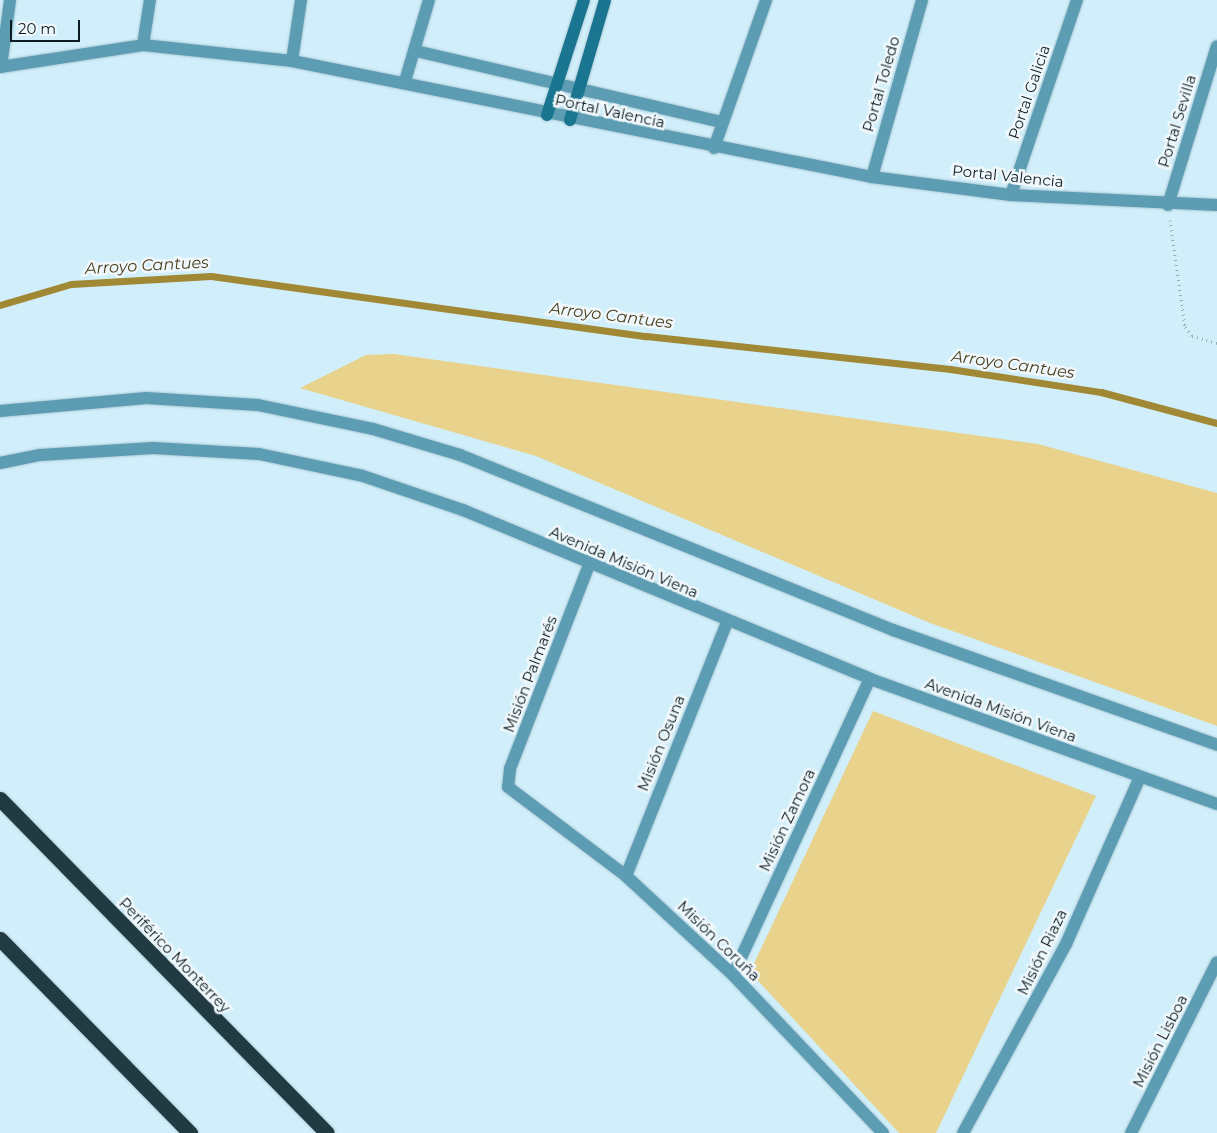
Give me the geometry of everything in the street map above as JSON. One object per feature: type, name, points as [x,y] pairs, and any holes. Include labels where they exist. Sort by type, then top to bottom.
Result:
[{"type":"highway","name":"Periférico Monterrey","points":[[0,799],[327,1133]]},
{"type":"highway","points":[[0,939],[190,1133]]},
{"type":"street","points":[[1,67],[10,0]]},
{"type":"street","points":[[143,45],[150,0]]},
{"type":"street","points":[[292,62],[301,0]]},
{"type":"street","points":[[405,81],[416,51],[429,0]]},
{"type":"street","points":[[547,115],[584,0]]},
{"type":"street","points":[[570,120],[605,0]]},
{"type":"street","points":[[714,148],[766,0]]},
{"type":"street","name":"Portal Toledo","points":[[872,176],[922,0]]},
{"type":"street","name":"Portal Galicia","points":[[1011,195],[1077,0]]},
{"type":"street","name":"Portal Valencia","points":[[1,67],[143,45],[292,62],[405,81],[570,120],[872,176],[1011,195],[1168,205],[1217,205]]},
{"type":"street","name":"Portal Sevilla","points":[[1168,205],[1217,46]]},
{"type":"street","points":[[416,51],[579,91],[722,122]]},
{"type":"street","points":[[0,411],[146,398],[258,405],[373,429],[460,455],[893,630],[1217,746]]},
{"type":"street","name":"Avenida Misión Viena","points":[[0,463],[40,455],[153,448],[259,454],[363,476],[463,510],[727,622],[870,678],[1139,778],[1217,804]]},
{"type":"street","name":"Misión Palmarés","points":[[512,793],[507,780],[510,770],[589,565]]},
{"type":"street","name":"Misión Osuna","points":[[626,876],[727,622]]},
{"type":"street","name":"Misión Zamora","points":[[733,975],[870,678]]},
{"type":"street","name":"Misión Riaza","points":[[963,1133],[1066,944],[1139,778]]},
{"type":"street","name":"Misión Coruña","points":[[512,793],[626,876],[733,975],[883,1133]]},
{"type":"street","name":"Misión Lisboa","points":[[1131,1133],[1217,962]]},
{"type":"path","points":[[1168,205],[1185,327],[1192,336],[1217,343]]},
{"type":"shaded area","points":[[394,354],[1038,444],[1217,493],[1217,726],[930,623],[536,456],[300,388],[366,355]]},
{"type":"shaded area","points":[[873,711],[1096,796],[936,1133],[899,1133],[750,972]]},
{"type":"waterway","name":"Arroyo Cantues","points":[[0,305],[71,284],[211,276],[646,336],[950,369],[1101,392],[1217,423]]}]
